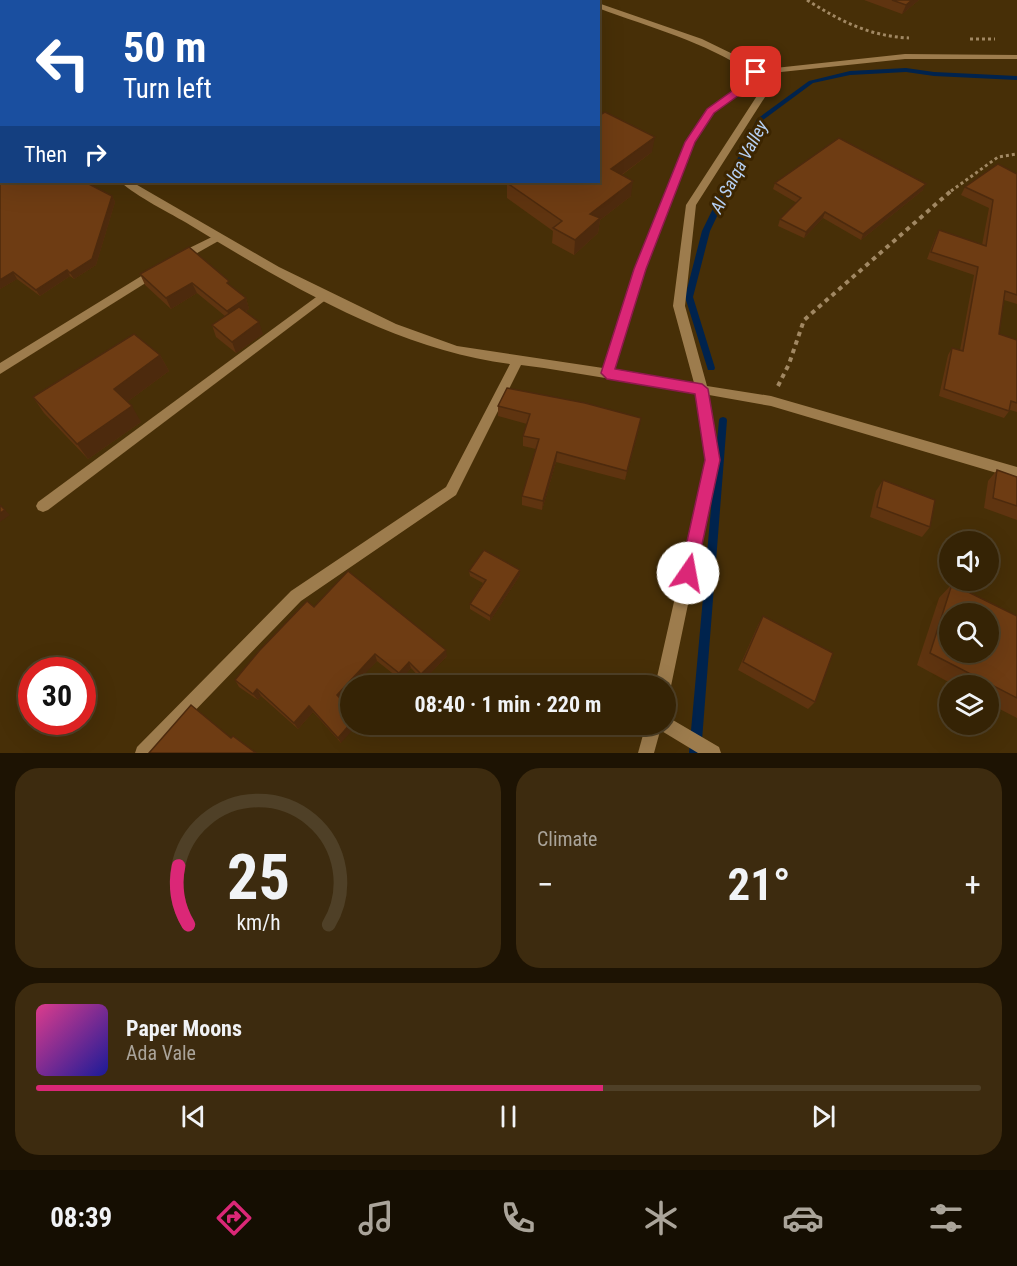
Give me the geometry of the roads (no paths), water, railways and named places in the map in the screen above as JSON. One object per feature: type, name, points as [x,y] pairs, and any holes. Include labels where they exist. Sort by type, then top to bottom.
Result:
[{"type":"street","points":[[600,5],[644,23],[678,31],[722,50],[756,72],[749,83],[711,111],[690,142],[640,269],[607,373]]},
{"type":"street","points":[[665,675],[712,460],[702,389],[679,306],[691,205],[778,70],[856,60],[948,56],[997,59],[1017,57]]},
{"type":"street","points":[[128,183],[323,296],[434,344],[517,362],[607,373],[771,401],[1017,473]]},
{"type":"street","points":[[0,369],[138,281],[218,237]]},
{"type":"street","points":[[43,506],[323,296]]},
{"type":"street","points":[[142,753],[296,597],[451,491],[517,362]]},
{"type":"street","points":[[676,730],[713,753]]},
{"type":"street","points":[[646,753],[651,735]]},
{"type":"waterway","name":"Al Salqa Valley","points":[[711,368],[689,297],[706,231],[760,119],[811,82],[850,73],[906,70],[934,74],[1017,78]]},
{"type":"waterway","name":"Al Salqa Valley","points":[[695,753],[723,420]]}]
